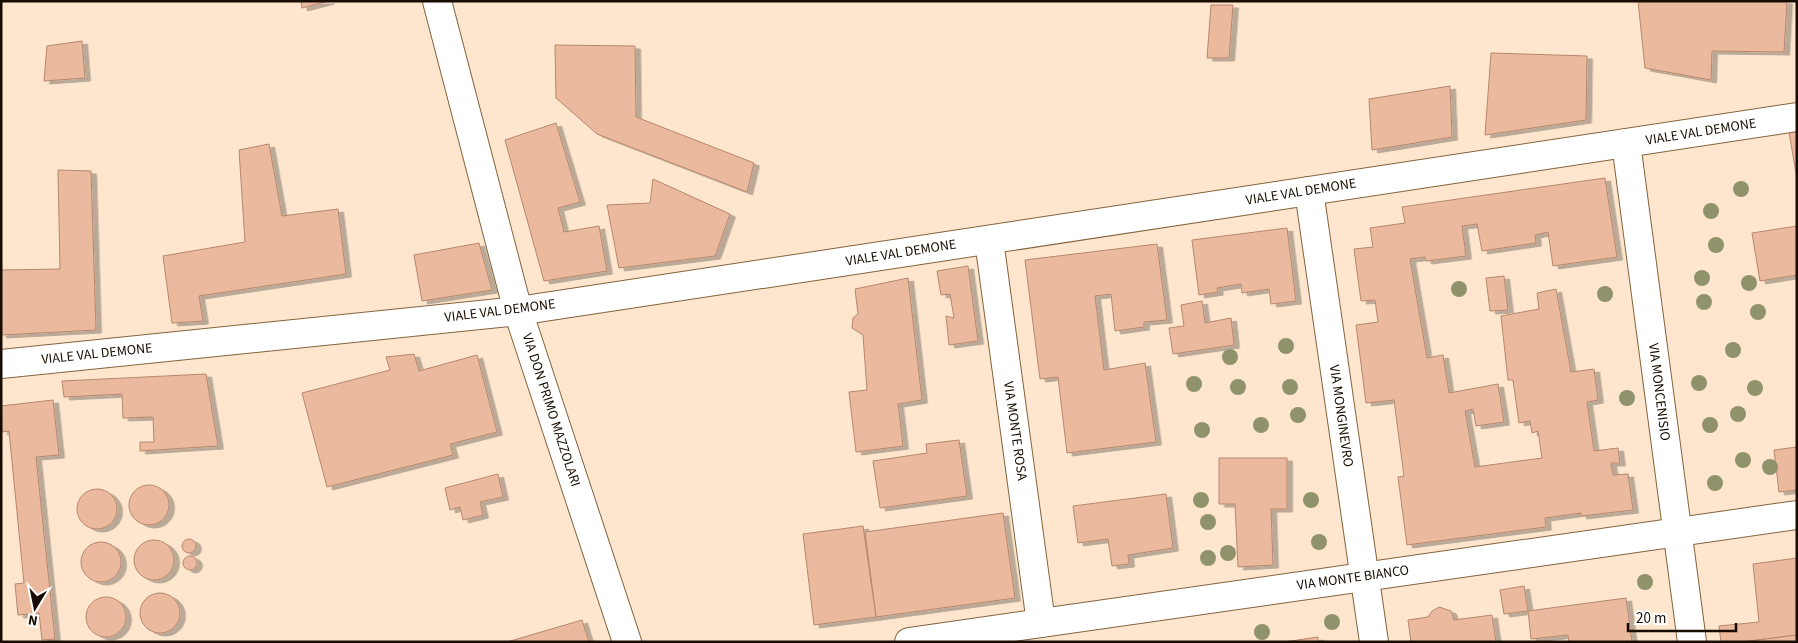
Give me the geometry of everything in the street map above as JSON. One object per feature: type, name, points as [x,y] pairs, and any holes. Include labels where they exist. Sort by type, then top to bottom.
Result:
[{"type":"street","name":"VIA DON PRIMO MAZZOLARI","points":[[437,1],[518,310],[627,642]]},
{"type":"street","name":"VIALE VAL DEMONE","points":[[1,364],[518,310],[1797,117]]},
{"type":"street","name":"VIA MONCENISIO","points":[[1626,143],[1692,642]]},
{"type":"street","name":"VIA MONGINEVRO","points":[[1308,191],[1374,642]]},
{"type":"street","name":"VIA MONTE ROSA","points":[[989,240],[1041,623]]},
{"type":"street","name":"VIA MONTE BIANCO","points":[[909,642],[1797,515]]},
{"type":"building","points":[[301,1],[329,1],[302,8]]},
{"type":"building","points":[[1638,1],[1787,1],[1784,52],[1712,51],[1711,80],[1645,68]]},
{"type":"building","points":[[1211,5],[1233,5],[1229,58],[1207,58]]},
{"type":"building","points":[[82,41],[85,78],[44,81],[47,46]]},
{"type":"building","points":[[555,45],[635,46],[636,117],[754,163],[747,192],[597,134],[556,98]]},
{"type":"building","points":[[1491,53],[1587,56],[1586,120],[1485,135]]},
{"type":"building","points":[[1450,86],[1452,137],[1372,150],[1369,99]]},
{"type":"building","points":[[556,123],[580,202],[558,208],[564,232],[599,226],[607,271],[544,281],[505,140]]},
{"type":"building","points":[[1789,132],[1797,132],[1797,179]]},
{"type":"building","points":[[269,144],[282,216],[338,209],[346,274],[199,296],[203,321],[172,323],[163,256],[245,242],[239,150]]},
{"type":"building","points":[[58,170],[91,171],[96,330],[1,335],[1,270],[60,269]]},
{"type":"building","points":[[1605,178],[1617,257],[1553,266],[1548,232],[1535,235],[1536,243],[1482,251],[1477,224],[1462,226],[1466,256],[1426,261],[1425,257],[1410,259],[1427,358],[1443,355],[1449,393],[1498,384],[1504,422],[1476,426],[1473,409],[1465,411],[1475,467],[1542,458],[1538,431],[1532,433],[1530,421],[1519,423],[1513,380],[1508,380],[1501,316],[1539,309],[1537,293],[1556,289],[1571,372],[1594,369],[1598,400],[1587,402],[1594,451],[1618,448],[1620,463],[1611,463],[1613,475],[1628,474],[1633,510],[1581,516],[1581,513],[1545,518],[1546,527],[1407,545],[1398,477],[1404,476],[1394,400],[1366,403],[1356,325],[1378,322],[1375,300],[1361,301],[1354,249],[1373,247],[1370,228],[1405,223],[1402,207]]},
{"type":"building","points":[[653,179],[730,214],[715,256],[619,268],[607,205],[650,203]]},
{"type":"building","points":[[1797,226],[1797,275],[1760,281],[1752,233]]},
{"type":"building","points":[[1287,228],[1296,301],[1271,304],[1269,289],[1242,293],[1241,284],[1217,288],[1218,292],[1199,295],[1192,240]]},
{"type":"building","points":[[479,243],[492,290],[422,301],[414,255]]},
{"type":"building","points":[[1157,244],[1167,320],[1144,322],[1144,327],[1115,331],[1111,294],[1095,296],[1104,370],[1145,363],[1156,442],[1067,453],[1058,377],[1040,379],[1025,260]]},
{"type":"building","points":[[968,266],[978,341],[949,345],[946,316],[954,318],[950,294],[941,295],[937,271]]},
{"type":"building","points":[[1504,276],[1508,310],[1490,311],[1486,278]]},
{"type":"building","points":[[908,278],[922,400],[898,404],[903,446],[856,452],[849,392],[867,390],[863,335],[852,328],[853,318],[858,314],[855,289]]},
{"type":"building","points":[[1202,301],[1205,323],[1231,318],[1234,345],[1173,354],[1169,328],[1184,326],[1181,305]]},
{"type":"building","points":[[414,354],[419,371],[477,355],[497,432],[450,444],[453,455],[327,487],[302,393],[390,370],[386,357]]},
{"type":"building","points":[[206,374],[218,446],[140,451],[140,442],[154,442],[153,417],[123,418],[122,394],[64,397],[62,381]]},
{"type":"building","points":[[53,400],[59,455],[36,457],[55,639],[42,640],[39,613],[18,615],[15,584],[24,583],[9,431],[2,432],[1,406]]},
{"type":"building","points":[[959,440],[967,496],[880,508],[873,461],[927,453],[926,444]]},
{"type":"building","points":[[1797,447],[1797,490],[1779,492],[1774,450]]},
{"type":"building","points":[[1219,458],[1287,458],[1287,509],[1271,509],[1273,565],[1238,567],[1235,504],[1219,504]]},
{"type":"building","points":[[498,474],[503,497],[480,502],[483,515],[463,520],[460,507],[450,510],[445,488]]},
{"type":"building","points":[[149,485],[160,488],[166,494],[169,505],[166,516],[160,522],[149,525],[138,522],[132,516],[129,505],[132,494],[138,488]]},
{"type":"building","points":[[93,489],[101,489],[108,492],[114,498],[117,509],[114,520],[108,526],[101,529],[93,529],[86,526],[80,520],[77,513],[77,505],[80,498],[86,492]]},
{"type":"building","points":[[1166,494],[1173,548],[1128,555],[1129,564],[1112,566],[1108,539],[1078,543],[1073,506]]},
{"type":"building","points":[[1003,513],[1015,598],[876,617],[865,532]]},
{"type":"building","points":[[863,526],[876,617],[814,625],[803,534]]},
{"type":"building","points":[[186,539],[192,539],[196,546],[192,553],[186,553],[182,549],[182,543]]},
{"type":"building","points":[[150,540],[158,540],[165,543],[171,549],[174,560],[171,571],[165,577],[158,580],[150,580],[143,577],[137,571],[134,564],[134,556],[137,549],[143,543]]},
{"type":"building","points":[[97,542],[105,542],[112,545],[118,551],[121,562],[118,573],[112,579],[105,582],[97,582],[90,579],[84,573],[81,566],[81,558],[84,551],[90,545]]},
{"type":"building","points":[[187,556],[193,556],[197,563],[193,570],[187,570],[183,566],[183,560]]},
{"type":"building","points":[[1797,558],[1797,635],[1742,642],[1721,642],[1719,626],[1759,622],[1753,564]]},
{"type":"building","points":[[1524,586],[1528,611],[1504,614],[1500,590]]},
{"type":"building","points":[[164,593],[171,596],[177,602],[180,613],[179,621],[171,630],[164,633],[156,633],[149,630],[141,621],[140,609],[143,602],[152,594]]},
{"type":"building","points":[[102,597],[110,597],[117,600],[123,606],[126,617],[123,628],[117,634],[110,637],[102,637],[95,634],[89,628],[86,621],[86,613],[89,606],[95,600]]},
{"type":"building","points":[[1626,598],[1632,642],[1569,642],[1568,635],[1531,639],[1528,611]]},
{"type":"building","points":[[1439,607],[1451,611],[1454,620],[1492,615],[1496,642],[1411,642],[1408,620],[1428,617],[1432,611]]},
{"type":"building","points":[[582,620],[589,642],[507,642]]},
{"type":"building","points":[[1797,635],[1797,642],[1742,642]]},
{"type":"building","points":[[1318,637],[1318,642],[1284,642]]}]
